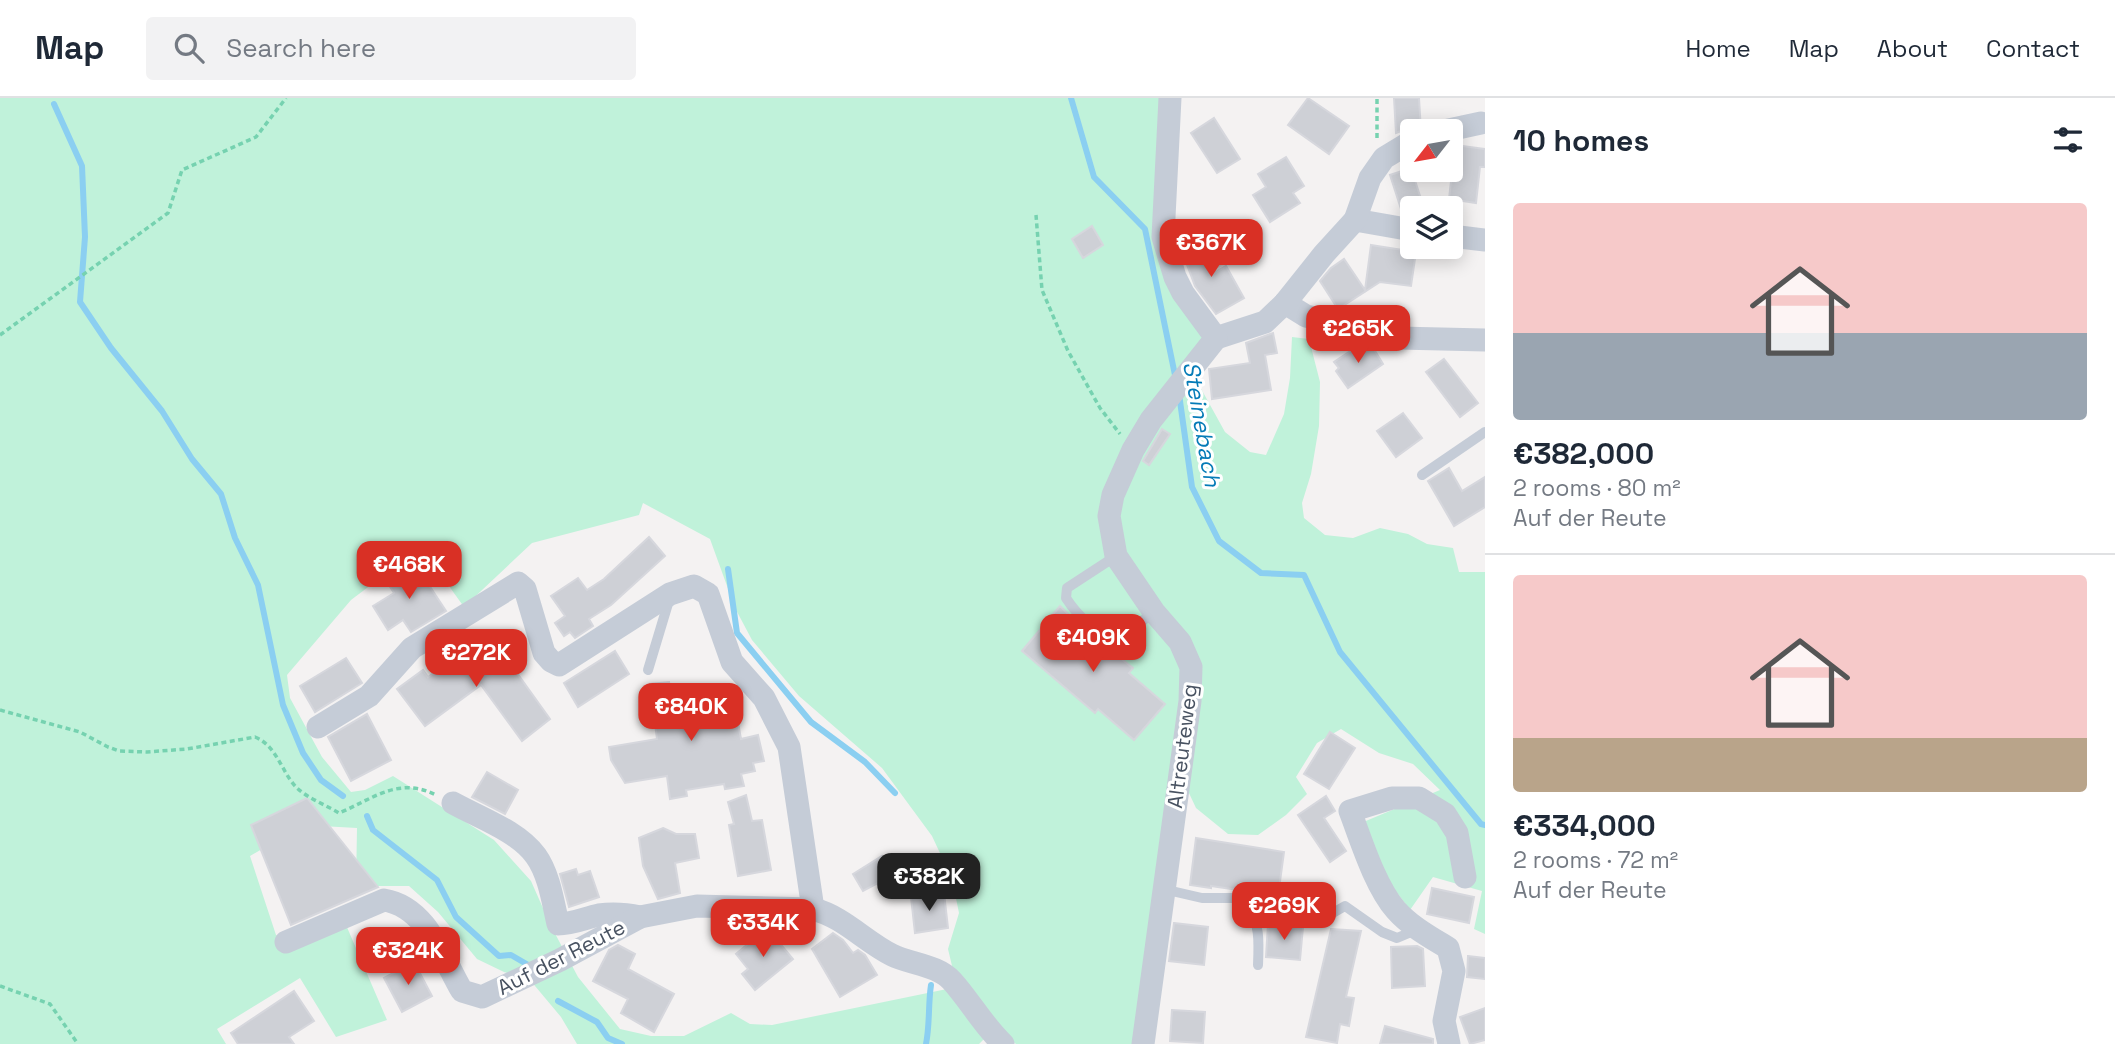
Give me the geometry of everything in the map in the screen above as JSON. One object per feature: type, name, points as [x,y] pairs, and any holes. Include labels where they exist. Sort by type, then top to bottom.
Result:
[{"type":"street","points":[[1170,98],[1163,237],[1175,277],[1183,293],[1216,338],[1265,322],[1285,303],[1355,220],[1370,177],[1384,158],[1400,148]]},
{"type":"street","points":[[1463,127],[1481,123]]},
{"type":"street","points":[[1355,220],[1400,228]]},
{"type":"street","points":[[1463,237],[1485,240]]},
{"type":"street","points":[[1285,303],[1306,316],[1398,338],[1485,340]]},
{"type":"street","name":"Altreuteweg","points":[[1143,1044],[1190,701],[1191,667],[1180,642],[1154,612],[1116,556],[1109,516],[1113,495],[1133,450],[1151,421],[1216,338]]},
{"type":"street","points":[[318,727],[369,696],[412,648],[518,583],[525,589],[544,653],[559,665],[670,594],[694,586],[708,594],[732,662],[764,698],[789,747],[813,909]]},
{"type":"street","points":[[1449,1044],[1444,1021],[1454,971],[1448,948],[1418,929],[1395,909],[1373,869],[1350,811],[1392,798],[1419,799],[1445,814],[1458,833],[1465,877]]},
{"type":"street","name":"Auf der Reute","points":[[453,803],[522,840],[537,858],[558,924],[620,913],[640,917]]},
{"type":"street","name":"Auf der Reute","points":[[286,942],[384,900],[399,902],[422,920],[462,990],[482,997],[560,960],[640,917],[697,906],[813,909],[830,913],[893,956],[915,962],[950,978],[1003,1044]]},
{"type":"lane","points":[[1422,475],[1485,432]]},
{"type":"lane","points":[[1116,556],[1067,587],[1066,598],[1076,613],[1097,631],[1116,641],[1154,612]]},
{"type":"lane","points":[[648,670],[665,620],[670,594]]},
{"type":"lane","points":[[1163,889],[1202,898],[1233,898],[1247,903],[1256,917],[1259,936],[1258,965]]},
{"type":"lane","points":[[1331,915],[1345,905],[1382,932],[1398,938],[1418,929]]},
{"type":"path","points":[[0,335],[169,212],[183,170],[256,137],[286,98]]},
{"type":"path","points":[[1377,98],[1377,146],[1384,158]]},
{"type":"path","points":[[1036,215],[1042,290],[1068,351],[1100,408],[1133,450]]},
{"type":"path","points":[[0,710],[80,732],[119,751],[187,749],[255,737],[264,740],[271,748],[297,789],[339,813],[373,796],[397,788],[423,789],[453,803]]},
{"type":"path","points":[[0,986],[50,1004],[78,1044]]},
{"type":"green space","points":[[0,98],[1165,98],[1155,212],[1208,337],[1199,385],[1225,432],[1250,452],[1266,455],[1284,414],[1290,378],[1292,337],[1309,339],[1320,382],[1319,426],[1311,474],[1302,503],[1304,518],[1325,535],[1353,538],[1380,528],[1408,534],[1427,544],[1453,548],[1459,572],[1485,572],[1485,934],[1474,929],[1482,891],[1433,877],[1410,910],[1380,870],[1361,823],[1440,790],[1413,764],[1379,753],[1341,729],[1317,743],[1296,777],[1307,794],[1286,815],[1258,835],[1228,834],[1196,808],[1188,791],[1136,1044],[1016,1044],[995,1028],[953,970],[948,949],[959,913],[952,879],[932,836],[882,768],[799,696],[752,640],[735,608],[710,539],[643,503],[639,515],[532,543],[464,607],[421,547],[351,600],[287,675],[290,698],[322,757],[351,792],[365,790],[393,776],[494,840],[531,881],[578,977],[620,1029],[651,1036],[684,1036],[731,1013],[750,1024],[772,1025],[947,989],[986,1037],[979,1044],[577,1044],[561,1017],[530,980],[504,972],[477,959],[438,912],[409,886],[356,886],[357,828],[303,825],[250,856],[276,935],[296,941],[346,925],[387,1020],[336,1037],[300,978],[217,1029],[226,1044],[0,1044]]},
{"type":"building","points":[[1308,98],[1349,126],[1329,154],[1288,125]]},
{"type":"building","points":[[1394,98],[1419,98],[1420,119],[1400,119],[1400,131],[1396,133]]},
{"type":"building","points":[[1214,118],[1240,159],[1217,173],[1191,133]]},
{"type":"building","points":[[1463,146],[1485,149],[1485,167],[1480,167],[1476,203],[1463,201],[1463,196],[1449,196],[1451,182],[1463,182]]},
{"type":"building","points":[[1286,157],[1304,186],[1293,193],[1300,203],[1270,222],[1253,195],[1266,187],[1258,174]]},
{"type":"building","points":[[1400,172],[1400,182],[1416,182],[1420,196],[1400,196],[1400,206],[1390,175]]},
{"type":"building","points":[[1092,226],[1103,245],[1083,258],[1072,239]]},
{"type":"building","points":[[1198,239],[1214,273],[1226,266],[1244,298],[1216,314],[1195,286],[1180,246]]},
{"type":"building","points":[[1371,245],[1400,250],[1400,259],[1415,259],[1411,286],[1380,282],[1338,309],[1320,281],[1331,268],[1344,259],[1365,290]]},
{"type":"building","points":[[1273,333],[1277,353],[1265,355],[1271,390],[1212,399],[1209,369],[1250,363],[1246,343]]},
{"type":"building","points":[[1361,344],[1367,348],[1372,346],[1383,364],[1348,388],[1336,371],[1339,368],[1334,362]]},
{"type":"building","points":[[1444,359],[1478,403],[1460,417],[1426,372]]},
{"type":"building","points":[[1403,413],[1422,438],[1396,457],[1377,431]]},
{"type":"building","points":[[1162,429],[1170,434],[1149,465],[1143,461]]},
{"type":"building","points":[[1449,468],[1462,491],[1485,477],[1485,507],[1454,526],[1428,481]]},
{"type":"building","points":[[649,537],[665,556],[611,605],[589,619],[593,626],[575,638],[570,632],[564,636],[555,623],[565,616],[551,596],[578,578],[587,590],[604,579]]},
{"type":"building","points":[[415,564],[446,611],[411,632],[403,620],[388,630],[373,606],[394,593],[387,582]]},
{"type":"building","points":[[1060,606],[1083,629],[1133,668],[1129,673],[1165,704],[1134,740],[1098,709],[1095,713],[1022,651]]},
{"type":"building","points":[[469,638],[479,652],[494,641],[550,719],[522,741],[481,685],[425,726],[397,689],[423,670],[428,677],[458,655],[456,652]]},
{"type":"building","points":[[615,651],[629,674],[578,707],[564,683]]},
{"type":"building","points":[[346,658],[362,683],[315,712],[300,686]]},
{"type":"building","points":[[669,682],[671,695],[714,687],[715,692],[732,689],[741,739],[758,735],[764,761],[753,763],[755,771],[741,774],[744,786],[725,789],[724,784],[686,790],[687,796],[670,799],[667,776],[625,783],[611,760],[609,747],[657,739],[650,684]]},
{"type":"building","points":[[367,714],[391,760],[351,781],[328,737]]},
{"type":"building","points":[[1330,732],[1355,748],[1329,789],[1304,774]]},
{"type":"building","points":[[487,772],[518,790],[505,814],[472,797]]},
{"type":"building","points":[[746,795],[752,821],[762,820],[771,870],[738,876],[729,825],[734,824],[728,802]]},
{"type":"building","points":[[1326,796],[1335,811],[1324,818],[1346,851],[1330,862],[1298,815]]},
{"type":"building","points":[[307,798],[378,887],[291,925],[251,825]]},
{"type":"building","points":[[663,828],[676,834],[695,834],[699,858],[675,863],[680,893],[658,899],[643,866],[639,838]]},
{"type":"building","points":[[1196,838],[1284,852],[1278,896],[1190,885]]},
{"type":"building","points":[[882,856],[893,875],[863,891],[853,874]]},
{"type":"building","points":[[576,869],[578,875],[590,871],[599,897],[569,907],[560,874]]},
{"type":"building","points":[[1432,888],[1474,897],[1469,923],[1427,914]]},
{"type":"building","points":[[944,893],[948,928],[915,933],[911,897]]},
{"type":"building","points":[[1174,923],[1208,927],[1204,965],[1169,961]]},
{"type":"building","points":[[1268,924],[1303,927],[1300,960],[1266,957]]},
{"type":"building","points":[[767,928],[793,959],[755,990],[742,974],[748,969],[736,954]]},
{"type":"building","points":[[1331,929],[1361,931],[1346,997],[1354,998],[1349,1026],[1340,1024],[1337,1043],[1306,1037]]},
{"type":"building","points":[[833,933],[843,940],[853,953],[858,950],[865,955],[877,975],[840,997],[812,949]]},
{"type":"building","points":[[618,945],[635,954],[628,969],[674,994],[654,1032],[621,1013],[628,999],[593,981],[609,950]]},
{"type":"building","points":[[1417,946],[1423,949],[1425,986],[1392,988],[1391,947]]},
{"type":"building","points":[[1468,956],[1485,958],[1485,979],[1467,977]]},
{"type":"building","points":[[414,962],[432,996],[402,1012],[384,978]]},
{"type":"building","points":[[294,991],[314,1021],[289,1037],[294,1044],[238,1044],[231,1033]]},
{"type":"building","points":[[1485,1008],[1485,1040],[1470,1044],[1460,1017]]},
{"type":"building","points":[[1172,1010],[1205,1012],[1203,1043],[1170,1041]]},
{"type":"building","points":[[1385,1026],[1433,1039],[1433,1044],[1380,1044]]},
{"type":"waterway","name":"Steinebach","points":[[1071,98],[1094,177],[1145,229],[1176,380]]},
{"type":"waterway","points":[[54,104],[82,166],[85,237],[80,302],[111,348],[162,411],[192,459],[221,494],[235,538],[258,585],[283,705],[303,753],[321,780],[343,796]]},
{"type":"waterway","name":"Steinebach","points":[[1179,394],[1192,487],[1219,541],[1261,573],[1304,575],[1340,652],[1481,824],[1485,825]]},
{"type":"waterway","points":[[728,569],[737,633],[811,722],[865,762],[895,793]]},
{"type":"waterway","points":[[367,816],[373,830],[437,880],[456,917],[499,956],[511,955],[530,966]]},
{"type":"waterway","points":[[926,1044],[931,985]]},
{"type":"waterway","points":[[558,1001],[597,1022],[608,1038],[622,1044]]}]
